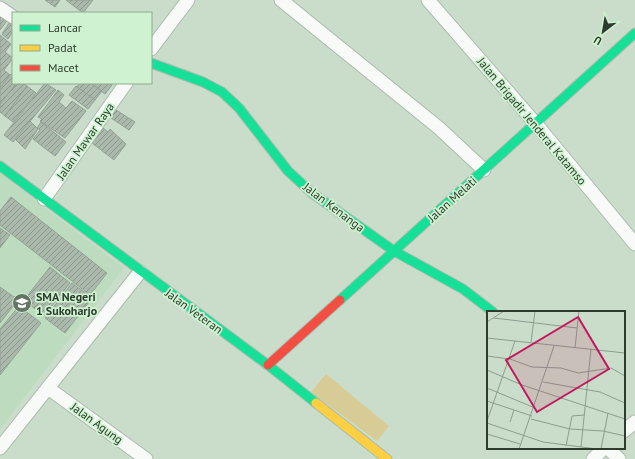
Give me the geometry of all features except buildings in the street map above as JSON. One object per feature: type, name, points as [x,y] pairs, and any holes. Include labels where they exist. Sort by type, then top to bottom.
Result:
[{"type":"street","points":[[152,48],[188,0]]},
{"type":"street","points":[[281,0],[439,128],[484,170]]},
{"type":"street","name":"Jalan Brigadir Jenderal Katamso","points":[[428,0],[536,124],[635,244]]},
{"type":"street","points":[[0,8],[12,16]]},
{"type":"street","name":"Jalan Melati","points":[[268,365],[635,33]]},
{"type":"street","name":"Jalan Kenanga","points":[[152,63],[203,82],[222,92],[239,108],[288,171],[312,193],[394,251],[463,289],[492,311]]},
{"type":"street","name":"Jalan Mawar Raya","points":[[44,199],[125,84]]},
{"type":"street","name":"Jalan Veteran","points":[[0,166],[140,272],[268,365],[387,459]]},
{"type":"street","points":[[0,448],[140,272]]},
{"type":"street","name":"Jalan Agung","points":[[48,388],[146,459]]},
{"type":"street","points":[[625,430],[635,422]]},
{"type":"street","points":[[593,459],[603,449]]},
{"type":"street","points":[[609,449],[619,459]]},
{"type":"shaded area","name":"SMA Negeri 1 Sukoharjo","points":[[0,173],[124,268],[0,429],[0,375],[41,323],[19,306],[0,329],[0,323],[17,300],[0,287],[0,248],[10,235],[0,228],[0,225],[90,295],[107,273],[11,198],[0,211]],"holes":[[[50,267],[70,283],[44,316],[24,300]],[[72,283],[92,298],[45,317]]]},
{"type":"shaded area","points":[[326,374],[389,426],[377,441],[311,392]]},
{"type":"traffic: fast","points":[[340,300],[635,33]]},
{"type":"traffic: fast","points":[[152,63],[203,82],[222,92],[239,108],[288,171],[312,193],[394,251],[463,289],[492,311]]},
{"type":"traffic: fast","points":[[0,166],[268,365],[316,403]]},
{"type":"traffic: slow","points":[[316,403],[387,459]]},
{"type":"traffic: jam","points":[[268,365],[340,300]]},
{"type":"place","name":"SMA Negeri 1 Sukoharjo","points":[[22,303]]}]
